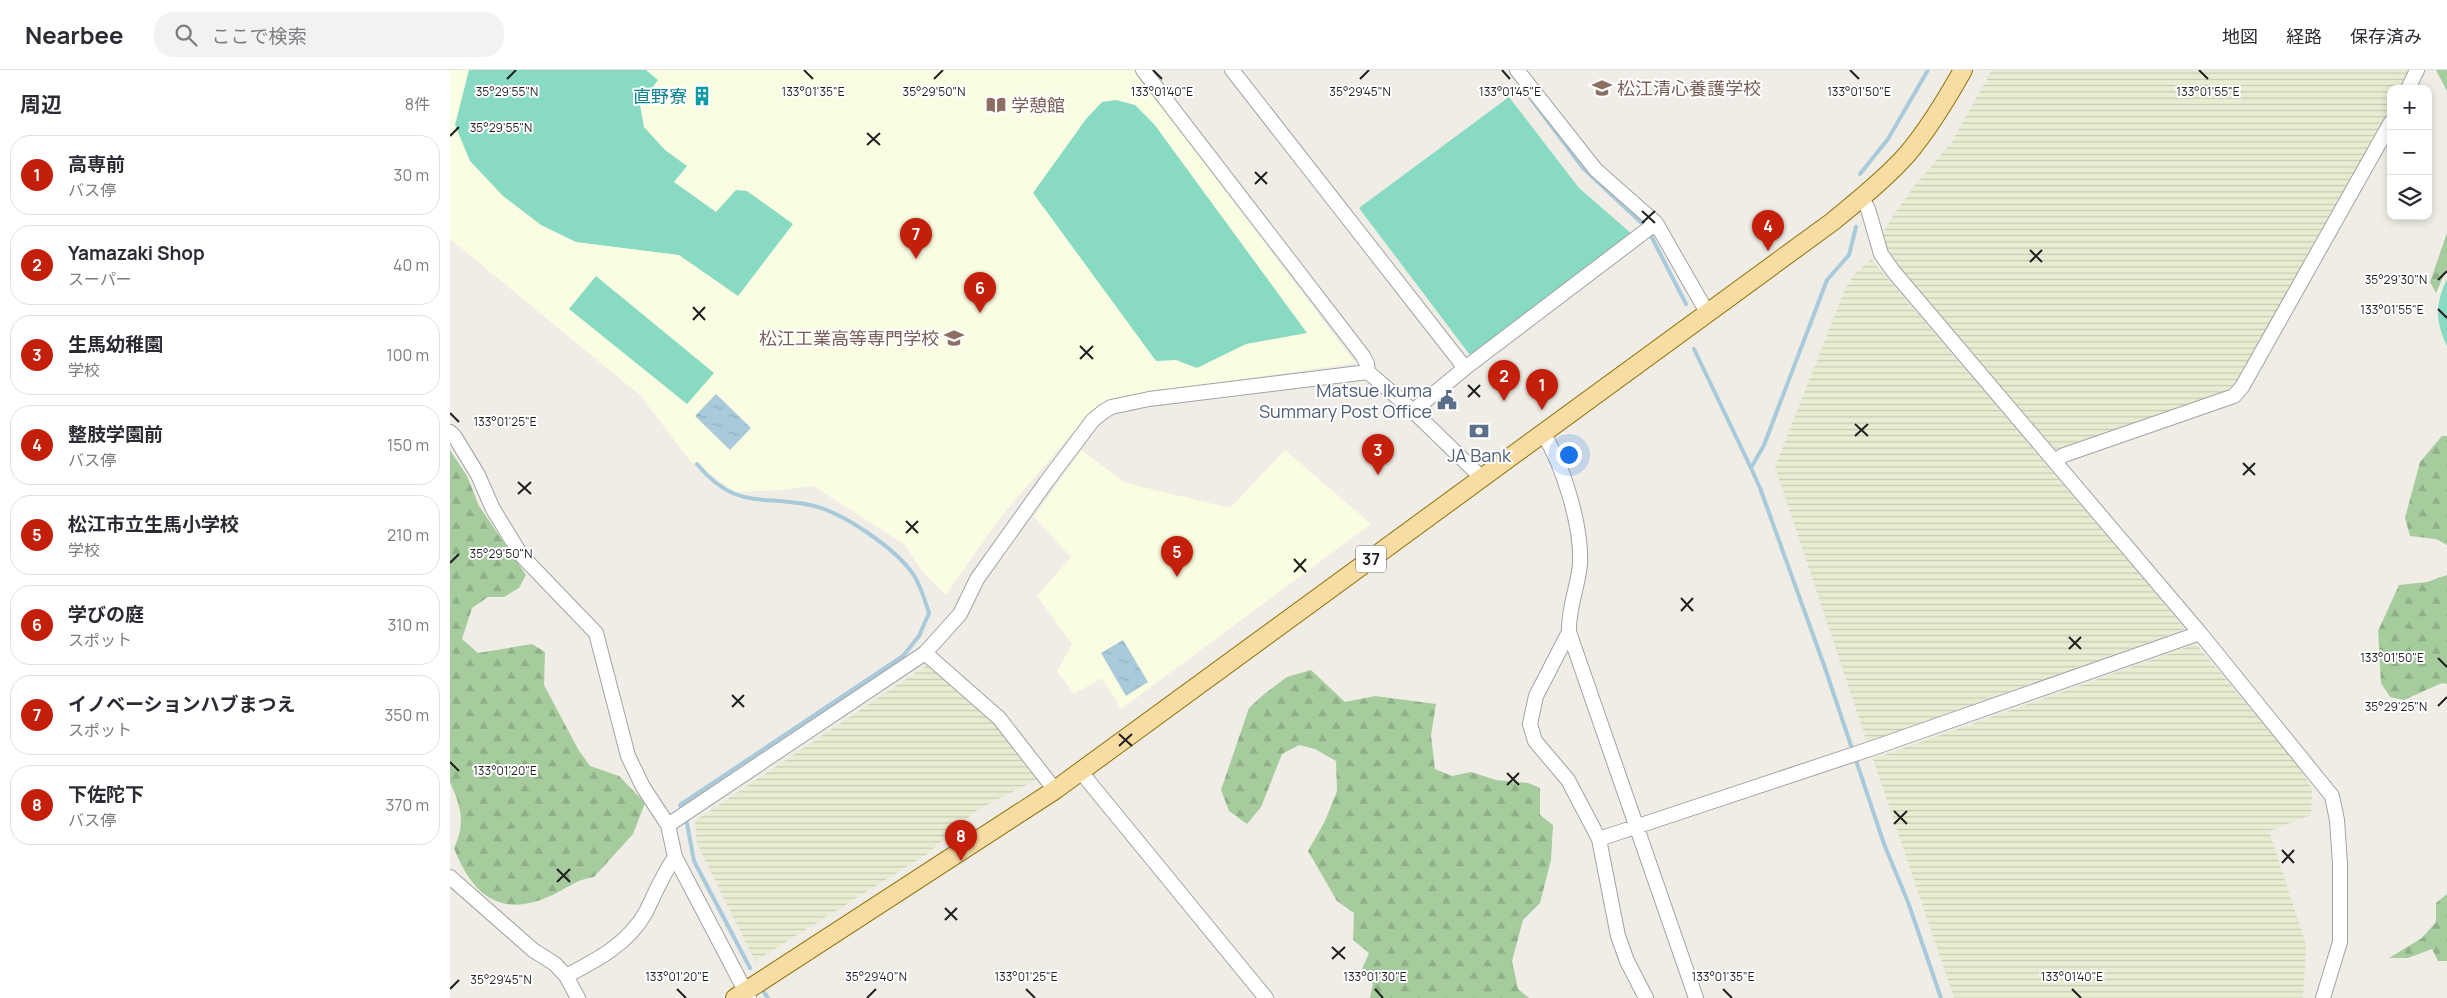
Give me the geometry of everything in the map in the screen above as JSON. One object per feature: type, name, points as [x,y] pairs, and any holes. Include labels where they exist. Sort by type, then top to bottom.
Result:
[{"type":"main road","name":"37","points":[[743,996],[1055,790],[1543,432],[1708,314],[1862,198],[1901,162],[1963,70]]},
{"type":"street","points":[[1143,70],[1363,356],[1368,372],[1413,410],[1482,478]]},
{"type":"street","points":[[1232,70],[1465,368]]},
{"type":"street","points":[[1517,70],[1596,170],[1651,228],[1708,314]]},
{"type":"street","points":[[2410,85],[2418,70]]},
{"type":"street","points":[[2054,461],[2064,455],[2234,396],[2242,386],[2387,129]]},
{"type":"street","points":[[1862,198],[1870,215],[1881,254],[1893,272],[2200,633],[2332,796],[2338,838],[2340,942],[2323,998]]},
{"type":"street","points":[[1413,410],[1465,368],[1651,228]]},
{"type":"street","points":[[668,824],[925,653],[960,614],[977,579],[1046,480],[1093,420],[1103,412],[1111,407],[1149,399],[1368,372]]},
{"type":"street","points":[[450,432],[456,437],[478,475],[492,509],[521,554],[596,632],[628,756],[643,788],[668,824],[675,857],[743,996]]},
{"type":"street","points":[[1543,432],[1556,459],[1574,511],[1580,541],[1580,566],[1570,608],[1569,632],[1696,998]]},
{"type":"street","points":[[1569,632],[1536,696],[1530,724],[1536,741],[1568,780],[1599,839],[1612,896],[1618,936],[1627,960],[1646,998]]},
{"type":"street","points":[[1599,839],[1873,748],[2200,633]]},
{"type":"street","points":[[925,653],[999,718],[1055,790]]},
{"type":"street","points":[[1080,771],[1266,998]]},
{"type":"street","points":[[566,976],[610,952],[628,936],[644,914],[675,857]]},
{"type":"street","points":[[450,877],[533,950],[555,964],[566,976],[578,998]]},
{"type":"shaded area","name":"松江工業高等専門学校","points":[[450,70],[1134,70],[1355,363],[1119,397],[1092,410],[999,519],[946,595],[922,571],[904,544],[813,486],[783,490],[736,492],[690,461],[641,396],[450,239]]},
{"type":"shaded area","points":[[1992,70],[2412,70],[2405,85],[2387,85],[2387,119],[2240,381],[2231,392],[2057,454],[1890,260],[1882,235],[1894,214],[1917,183],[1951,143]]},
{"type":"shaded area","points":[[1871,259],[2185,629],[1867,742],[1775,467],[1845,289],[1854,275]]},
{"type":"shaded area","points":[[1081,450],[1126,483],[1230,508],[1285,450],[1371,524],[1121,709],[1102,678],[1074,694],[1057,671],[1072,644],[1037,596],[1071,557],[1034,517]]},
{"type":"shaded area","points":[[2196,644],[2301,769],[2312,789],[2311,815],[2269,831],[2306,944],[2303,998],[1954,998],[1873,759]]},
{"type":"shaded area","points":[[927,665],[994,723],[1038,779],[977,810],[927,854],[755,961],[697,844],[695,821]]},
{"type":"green space","points":[[469,70],[646,70],[658,80],[640,105],[644,127],[665,150],[687,166],[674,182],[716,212],[736,190],[747,191],[793,224],[738,296],[679,255],[576,242],[541,225],[503,196],[470,161],[455,125]]},
{"type":"green space","points":[[2436,70],[2447,70],[2447,91]]},
{"type":"green space","points":[[1509,97],[1579,188],[1633,235],[1470,355],[1359,208]]},
{"type":"green space","points":[[1116,100],[1135,105],[1154,124],[1307,333],[1246,344],[1197,368],[1176,360],[1156,361],[1033,193],[1086,119],[1102,102]]},
{"type":"green space","points":[[2447,233],[2447,268],[2436,293],[2430,282]]},
{"type":"green space","points":[[596,276],[714,373],[687,404],[569,309]]},
{"type":"green space","points":[[2447,279],[2447,346],[2440,328],[2438,312],[2440,296]]},
{"type":"green space","points":[[2442,436],[2447,436],[2447,545],[2436,539],[2410,536],[2405,518],[2420,462]]},
{"type":"green space","points":[[450,450],[467,476],[479,506],[526,575],[519,588],[504,597],[488,597],[472,608],[462,639],[478,653],[532,644],[545,652],[544,685],[578,749],[590,766],[619,776],[645,803],[633,834],[594,877],[576,882],[548,897],[531,903],[515,905],[501,903],[489,898],[469,878],[454,848],[460,831],[461,815],[450,782]]},
{"type":"green space","points":[[2447,575],[2447,684],[2442,683],[2404,700],[2390,697],[2381,683],[2378,631],[2399,585],[2427,582]]},
{"type":"green space","points":[[1311,670],[1345,702],[1375,696],[1436,704],[1431,735],[1435,769],[1452,776],[1471,772],[1496,780],[1528,783],[1540,788],[1540,815],[1553,825],[1551,860],[1540,903],[1523,920],[1512,961],[1518,989],[1529,998],[1370,998],[1373,984],[1360,974],[1369,953],[1353,940],[1354,913],[1337,901],[1308,851],[1325,821],[1337,791],[1336,761],[1315,749],[1299,745],[1282,754],[1261,807],[1247,824],[1229,811],[1221,790],[1249,708],[1287,677]]},
{"type":"green space","points":[[2447,894],[2447,961],[2438,961],[2432,949],[2408,958],[2389,958],[2422,938],[2436,922],[2436,903]]},
{"type":"water","points":[[716,394],[751,428],[730,450],[695,416]]},
{"type":"water","points":[[1123,640],[1148,682],[1126,696],[1101,653]]},
{"type":"waterway","points":[[1860,174],[1888,139],[1928,70]]},
{"type":"waterway","points":[[1529,96],[1583,168],[1645,226]]},
{"type":"waterway","points":[[1856,227],[1849,255],[1827,280],[1764,445],[1751,468],[1760,488],[1825,668],[1884,844],[1908,902],[1941,998]]},
{"type":"waterway","points":[[1649,232],[1686,304]]},
{"type":"waterway","points":[[1694,349],[1751,468]]},
{"type":"waterway","points":[[683,811],[680,805],[903,656],[919,636],[929,613],[921,588],[913,574],[894,553],[866,532],[837,515],[810,505],[736,495],[711,479],[697,464]]},
{"type":"waterway","points":[[686,818],[694,861],[750,968]]},
{"type":"waterway","points":[[761,988],[768,998]]},
{"type":"place","name":"松江清心養護学校","points":[[1602,88]]},
{"type":"place","name":"直野寮","points":[[702,96]]},
{"type":"place","name":"学憩館","points":[[996,105]]},
{"type":"place","name":"整肢学園前","points":[[1768,251]]},
{"type":"place","name":"イノベーションハブまつえ","points":[[916,259]]},
{"type":"place","name":"学びの庭","points":[[980,313]]},
{"type":"place","name":"松江工業高等専門学校","points":[[954,338]]},
{"type":"place","name":"Matsue Ikuma Summary Post Office","points":[[1447,400]]},
{"type":"place","name":"Yamazaki Shop","points":[[1504,401]]},
{"type":"place","name":"高専前","points":[[1542,410]]},
{"type":"place","name":"JA Bank","points":[[1479,431]]},
{"type":"place","name":"生馬幼稚園","points":[[1378,475]]},
{"type":"place","name":"松江市立生馬小学校","points":[[1177,577]]},
{"type":"place","name":"下佐陀下","points":[[961,861]]}]
